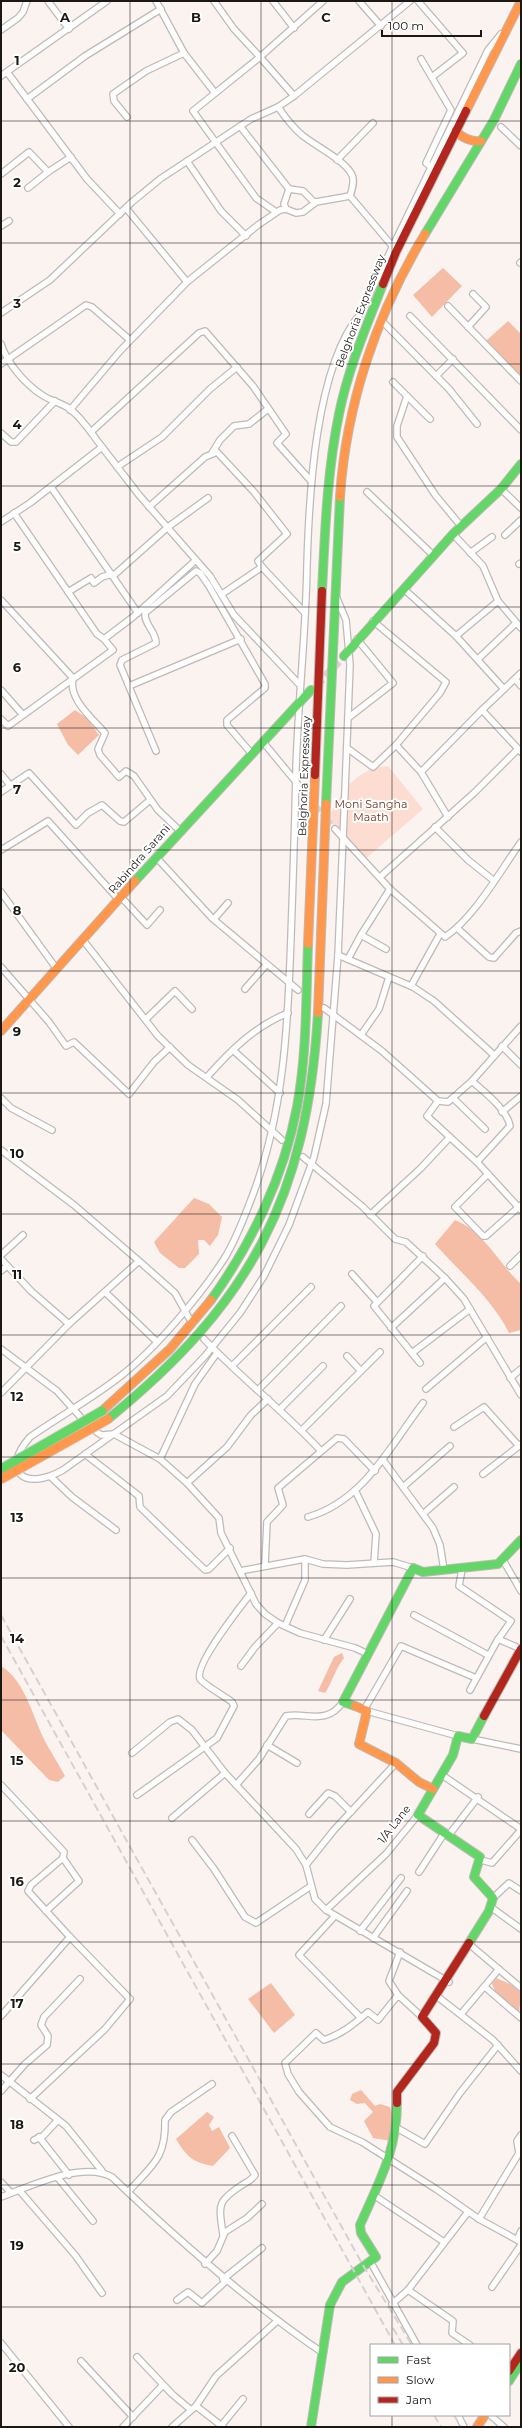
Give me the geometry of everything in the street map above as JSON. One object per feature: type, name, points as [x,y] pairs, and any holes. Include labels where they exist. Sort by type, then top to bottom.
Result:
[{"type":"main road","name":"Belghoria Expressway","points":[[1,1468],[60,1437],[102,1410],[159,1362],[203,1312],[223,1284],[257,1224],[278,1175],[288,1143],[298,1095],[305,1032],[324,552],[333,447],[339,413],[358,346],[394,249],[521,2]]},
{"type":"main road","name":"Belghoria Expressway","points":[[1,1479],[108,1418],[170,1369],[214,1320],[237,1287],[268,1232],[301,1138],[311,1084],[318,1007],[341,482],[345,448],[359,383],[381,320],[418,245],[481,141],[521,64]]},
{"type":"main road","points":[[456,130],[458,134],[475,142],[481,141]]},
{"type":"main road","points":[[344,656],[349,648],[373,621],[405,590],[453,534],[501,489],[521,464]]},
{"type":"main road","name":"Rabindra Sarani","points":[[1,1031],[156,857],[311,690]]},
{"type":"main road","points":[[433,1789],[419,1782],[396,1763],[359,1744],[365,1711],[343,1702],[413,1568],[422,1572],[462,1569],[498,1564],[521,1540]]},
{"type":"main road","points":[[458,1736],[472,1739],[521,1649]]},
{"type":"main road","name":"1/A Lane","points":[[418,1814],[454,1755],[458,1736]]},
{"type":"main road","points":[[311,2427],[330,2306],[335,2292],[348,2277],[376,2257],[361,2233],[360,2225],[375,2196],[389,2161],[397,2128],[397,2092],[434,2043],[436,2033],[422,2017],[449,1982],[469,1944],[492,1908],[493,1898],[474,1877],[481,1860],[418,1814]]},
{"type":"main road","points":[[510,2370],[521,2353]]},
{"type":"main road","points":[[510,2378],[521,2362]]},
{"type":"main road","points":[[510,2386],[521,2369]]},
{"type":"main road","points":[[477,2427],[484,2416]]},
{"type":"main road","points":[[482,2427],[489,2416]]},
{"type":"street","points":[[1,30],[18,18],[23,12],[27,1]]},
{"type":"street","points":[[48,1],[69,29]]},
{"type":"street","points":[[1,76],[107,1]]},
{"type":"street","points":[[156,1],[184,53],[215,93]]},
{"type":"street","points":[[214,1],[234,29],[294,96]]},
{"type":"street","points":[[273,1],[294,28]]},
{"type":"street","points":[[276,212],[256,198],[192,111],[260,57],[323,1]]},
{"type":"street","points":[[358,1],[381,26]]},
{"type":"street","points":[[1,312],[50,280],[126,208],[160,180],[214,142],[240,126],[278,107],[294,96],[410,1]]},
{"type":"street","points":[[418,1],[463,53],[432,77]]},
{"type":"street","points":[[28,99],[85,56],[160,9]]},
{"type":"street","points":[[335,592],[346,620],[349,648],[347,748],[338,955],[326,1104],[311,1164],[289,1225],[264,1276],[240,1313],[167,1396],[51,1477],[33,1480],[20,1477],[13,1465],[12,1458],[19,1446],[30,1437],[124,1374],[157,1342],[185,1309],[224,1258],[242,1224],[266,1162],[273,1132],[285,1059],[288,1013],[298,705],[306,613],[311,481],[331,372],[343,339],[360,314],[394,249],[431,167],[488,50],[512,19]]},
{"type":"street","points":[[127,117],[114,101],[113,94],[146,70],[184,53]]},
{"type":"street","points":[[421,59],[451,110],[426,163],[431,167]]},
{"type":"street","points":[[7,72],[97,191],[120,214]]},
{"type":"street","points":[[278,107],[298,131],[337,160],[352,174],[354,179],[350,196]]},
{"type":"street","points":[[337,160],[373,123]]},
{"type":"street","points":[[240,126],[289,189],[303,191],[315,203]]},
{"type":"street","points":[[501,127],[521,146]]},
{"type":"street","points":[[1,174],[29,152],[48,172]]},
{"type":"street","points":[[28,188],[48,172],[71,157]]},
{"type":"street","points":[[187,161],[221,211],[246,236]]},
{"type":"street","points":[[286,209],[284,204],[289,189]]},
{"type":"street","points":[[350,196],[394,249]]},
{"type":"street","points":[[70,410],[130,340],[187,282],[276,212],[286,209],[296,213],[303,212],[315,203],[350,196]]},
{"type":"street","points":[[126,208],[187,282]]},
{"type":"street","points":[[1,226],[9,221]]},
{"type":"street","points":[[468,327],[486,307],[473,294]]},
{"type":"street","points":[[1,364],[86,305],[92,307],[130,340]]},
{"type":"street","points":[[448,306],[521,381]]},
{"type":"street","points":[[410,316],[521,430]]},
{"type":"street","points":[[381,320],[436,376],[477,424]]},
{"type":"street","points":[[91,432],[202,331],[207,332],[237,367],[286,434],[277,443],[311,481]]},
{"type":"street","points":[[1,344],[7,360],[16,368],[27,385],[70,410],[91,432],[149,507],[210,576],[234,615],[299,684]]},
{"type":"street","points":[[436,376],[453,359]]},
{"type":"street","points":[[117,467],[162,437],[210,389],[237,367]]},
{"type":"street","points":[[393,382],[430,419]]},
{"type":"street","points":[[406,396],[397,426],[397,437],[436,496],[461,526]]},
{"type":"street","points":[[1,433],[11,442],[16,442],[55,401]]},
{"type":"street","points":[[212,453],[220,440],[234,426],[249,424],[268,409]]},
{"type":"street","points":[[1,522],[102,447]]},
{"type":"street","points":[[149,507],[205,457],[217,452],[224,458],[287,534],[261,556],[258,561],[306,613]]},
{"type":"street","points":[[51,486],[138,613]]},
{"type":"street","points":[[501,489],[521,508]]},
{"type":"street","points":[[367,492],[434,556]]},
{"type":"street","points":[[68,592],[91,578],[94,582],[102,577],[112,575],[168,527],[208,498]]},
{"type":"street","points":[[1,718],[8,726],[113,650],[104,639],[97,634],[14,513]]},
{"type":"street","points":[[505,535],[521,520]]},
{"type":"street","points":[[453,534],[483,566],[498,601],[521,628]]},
{"type":"street","points":[[470,553],[492,537]]},
{"type":"street","points":[[104,639],[138,613],[196,560]]},
{"type":"street","points":[[222,594],[262,567]]},
{"type":"street","points":[[156,751],[120,665],[122,660],[156,643],[156,638],[144,620],[145,613],[196,571],[200,572],[241,639],[265,688],[227,720],[227,725],[252,754]]},
{"type":"street","points":[[405,590],[456,636],[504,689]]},
{"type":"street","points":[[1,600],[73,678]]},
{"type":"street","points":[[456,636],[498,601]]},
{"type":"street","points":[[347,748],[373,767],[396,745],[440,693],[446,682],[373,621]]},
{"type":"street","points":[[478,659],[516,623]]},
{"type":"street","points":[[129,686],[241,639]]},
{"type":"street","points":[[348,718],[393,683],[357,639]]},
{"type":"street","points":[[421,772],[521,673]]},
{"type":"street","points":[[73,678],[71,687],[78,702],[105,733],[98,749],[100,755],[119,777],[126,771],[134,776],[150,800],[180,831]]},
{"type":"street","points":[[515,679],[521,686]]},
{"type":"street","points":[[1,690],[23,715]]},
{"type":"street","points":[[380,877],[448,817],[520,750],[482,710]]},
{"type":"street","points":[[263,742],[306,794]]},
{"type":"street","points":[[396,745],[421,772],[448,817]]},
{"type":"street","points":[[1,792],[29,773],[76,825],[88,813],[102,805],[120,821],[124,822],[150,800]]},
{"type":"street","points":[[1,774],[10,785]]},
{"type":"street","points":[[1,850],[48,821],[147,925],[160,910]]},
{"type":"street","points":[[435,827],[468,860],[493,880]]},
{"type":"street","points":[[335,829],[390,889],[445,937],[456,928],[521,842]]},
{"type":"street","points":[[156,857],[214,920],[298,990]]},
{"type":"street","points":[[348,959],[361,935],[390,889]]},
{"type":"street","points":[[1,892],[56,968]]},
{"type":"street","points":[[214,920],[228,903]]},
{"type":"street","points":[[456,928],[489,957],[494,958],[516,933],[521,931]]},
{"type":"street","points":[[411,986],[440,934]]},
{"type":"street","points":[[361,935],[386,949]]},
{"type":"street","points":[[83,940],[158,1036],[188,1065],[238,1100],[282,1140]]},
{"type":"street","points":[[338,955],[411,986],[434,1001],[494,1055]]},
{"type":"street","points":[[245,989],[266,964]]},
{"type":"street","points":[[1,967],[29,999],[66,1046],[74,1042],[129,1094],[154,1062],[170,1047]]},
{"type":"street","points":[[361,1035],[379,1008],[390,977]]},
{"type":"street","points":[[146,1019],[174,991],[192,1009]]},
{"type":"street","points":[[324,1008],[382,1051],[438,1101],[444,1102],[453,1098],[472,1080],[521,1026]]},
{"type":"street","points":[[207,1077],[256,1029],[271,1020],[288,1013]]},
{"type":"street","points":[[502,1046],[521,1065]]},
{"type":"street","points":[[233,1050],[280,1093]]},
{"type":"street","points":[[472,1080],[502,1112],[509,1121],[510,1126],[477,1162]]},
{"type":"street","points":[[502,1112],[521,1096]]},
{"type":"street","points":[[1,1098],[11,1108],[52,1130]]},
{"type":"street","points":[[453,1098],[485,1129]]},
{"type":"street","points":[[438,1101],[427,1116],[477,1162],[520,1207],[484,1237],[456,1210],[456,1205],[488,1174]]},
{"type":"street","points":[[370,1215],[421,1168],[450,1137]]},
{"type":"street","points":[[1,1150],[74,1205],[166,1284],[185,1309],[189,1318]]},
{"type":"street","points":[[303,1157],[370,1215],[395,1240],[406,1242],[423,1256],[445,1278],[470,1309],[521,1395]]},
{"type":"street","points":[[1,1255],[23,1235]]},
{"type":"street","points":[[510,1266],[521,1255]]},
{"type":"street","points":[[420,1363],[375,1308],[377,1302],[423,1256]]},
{"type":"street","points":[[1,1259],[69,1324]]},
{"type":"street","points":[[1,1393],[25,1366],[138,1261]]},
{"type":"street","points":[[1,1271],[7,1266]]},
{"type":"street","points":[[352,1274],[377,1302]]},
{"type":"street","points":[[391,1328],[445,1278]]},
{"type":"street","points":[[232,1366],[311,1287]]},
{"type":"street","points":[[105,1292],[157,1342]]},
{"type":"street","points":[[258,1390],[341,1306]]},
{"type":"street","points":[[412,1353],[470,1309]]},
{"type":"street","points":[[426,1389],[487,1337]]},
{"type":"street","points":[[204,1339],[217,1353],[302,1430],[321,1451]]},
{"type":"street","points":[[1,1349],[57,1391],[72,1409],[95,1432],[104,1436],[114,1434],[160,1459],[187,1483],[219,1518],[221,1534],[230,1548],[256,1604],[278,1623],[300,1633],[355,1648],[368,1654]]},
{"type":"street","points":[[302,1430],[380,1352]]},
{"type":"street","points":[[160,1459],[195,1384],[217,1353]]},
{"type":"street","points":[[347,1356],[361,1371]]},
{"type":"street","points":[[279,1410],[323,1366]]},
{"type":"street","points":[[510,1378],[521,1369]]},
{"type":"street","points":[[187,1483],[227,1446],[251,1415],[268,1399]]},
{"type":"street","points":[[308,1517],[328,1510],[355,1490],[375,1471],[423,1403]]},
{"type":"street","points":[[454,1428],[484,1407],[520,1445],[483,1474]]},
{"type":"street","points":[[265,1565],[267,1522],[284,1504],[278,1488],[321,1451],[337,1438],[344,1439],[375,1471]]},
{"type":"street","points":[[403,1487],[450,1446]]},
{"type":"street","points":[[85,1454],[139,1496],[140,1507],[205,1570],[209,1569],[230,1548]]},
{"type":"street","points":[[383,1460],[423,1514],[437,1538],[444,1570]]},
{"type":"street","points":[[51,1477],[72,1497],[116,1530]]},
{"type":"street","points":[[423,1514],[454,1487]]},
{"type":"street","points":[[355,1490],[376,1534],[374,1563]]},
{"type":"street","points":[[285,1626],[305,1580],[304,1559]]},
{"type":"street","points":[[240,1571],[265,1565],[304,1559],[323,1564],[347,1565],[393,1562],[413,1568]]},
{"type":"street","points":[[503,1560],[521,1591]]},
{"type":"street","points":[[462,1569],[459,1586],[511,1620],[488,1655],[470,1690]]},
{"type":"street","points":[[137,1795],[221,1732],[234,1706],[232,1702],[204,1683],[200,1679],[199,1672],[207,1655],[251,1593]]},
{"type":"street","points":[[324,1640],[350,1600]]},
{"type":"street","points":[[414,1615],[488,1655]]},
{"type":"street","points":[[241,1666],[255,1647],[278,1623]]},
{"type":"street","points":[[498,1639],[521,1649]]},
{"type":"street","points":[[458,1736],[365,1711],[401,1646],[476,1678]]},
{"type":"street","points":[[236,1785],[258,1760],[286,1716],[322,1716],[334,1712],[343,1702]]},
{"type":"street","points":[[132,1752],[170,1722],[178,1719],[192,1730],[225,1773],[296,1849],[306,1865],[316,1899],[326,1910],[449,1982]]},
{"type":"street","points":[[472,1739],[521,1749]]},
{"type":"street","points":[[267,1745],[297,1763]]},
{"type":"street","points":[[306,1865],[351,1812],[396,1763]]},
{"type":"street","points":[[172,1818],[225,1773]]},
{"type":"street","points":[[442,1775],[478,1797],[521,1829],[492,1863],[481,1860]]},
{"type":"street","points":[[1,1785],[64,1852],[63,1858],[28,1888],[30,1894],[130,1999],[105,2029],[30,2099]]},
{"type":"street","points":[[310,1814],[328,1793],[335,1796],[351,1812]]},
{"type":"street","points":[[419,1872],[447,1834],[478,1797]]},
{"type":"street","name":"1/A Lane","points":[[326,1910],[386,1854],[418,1814]]},
{"type":"street","points":[[192,1840],[214,1869],[245,1917],[256,1924],[312,1886]]},
{"type":"street","points":[[46,1911],[79,1881],[63,1858]]},
{"type":"street","points":[[360,1931],[401,1878]]},
{"type":"street","points":[[493,1898],[509,1883],[521,1891]]},
{"type":"street","points":[[373,1938],[407,1891]]},
{"type":"street","points":[[492,1908],[521,1929]]},
{"type":"street","points":[[334,1916],[299,1955],[361,2018]]},
{"type":"street","points":[[1,2016],[70,1937]]},
{"type":"street","points":[[469,1944],[521,1988]]},
{"type":"street","points":[[400,1952],[389,1982],[398,1995],[422,2017]]},
{"type":"street","points":[[461,2014],[499,1969]]},
{"type":"street","points":[[1,2091],[24,2064],[46,2045],[48,2036],[41,2025],[44,2017],[80,1979]]},
{"type":"street","points":[[484,1987],[521,2018]]},
{"type":"street","points":[[398,1995],[378,2020],[368,2012],[349,2028],[333,2037],[324,2040],[316,2033],[285,2063],[288,2074],[299,2092],[330,2127],[362,2142],[389,2161],[436,2189],[479,2219],[520,2242]]},
{"type":"street","points":[[438,1997],[498,2045],[521,2071]]},
{"type":"street","points":[[397,2128],[425,2144],[460,2093],[498,2045]]},
{"type":"street","points":[[1,2075],[66,2126],[102,2171],[112,2177],[205,2264],[276,2322],[323,2353]]},
{"type":"street","points":[[128,2192],[162,2152],[165,2137],[165,2120],[171,2112],[212,2084]]},
{"type":"street","points":[[58,2120],[37,2138],[68,2175]]},
{"type":"street","points":[[479,2219],[519,2153],[517,2141],[521,2135]]},
{"type":"street","points":[[205,2264],[217,2251],[223,2235],[219,2208],[221,2202],[225,2196],[255,2175],[232,2136]]},
{"type":"street","points":[[1,2197],[68,2175],[102,2171]]},
{"type":"street","points":[[58,2178],[93,2221]]},
{"type":"street","points":[[1,2182],[11,2193]]},
{"type":"street","points":[[19,2190],[75,2255],[102,2293]]},
{"type":"street","points":[[375,2196],[444,2242]]},
{"type":"street","points":[[223,2235],[262,2204]]},
{"type":"street","points":[[392,2304],[408,2290],[468,2212]]},
{"type":"street","points":[[492,2287],[520,2242],[521,2231]]},
{"type":"street","points":[[177,2300],[187,2292],[202,2303],[225,2280],[262,2248]]},
{"type":"street","points":[[370,2261],[392,2304],[416,2344]]},
{"type":"street","points":[[408,2290],[453,2322],[452,2333],[468,2344]]},
{"type":"street","points":[[172,2427],[193,2408],[216,2376],[276,2322]]},
{"type":"street","points":[[1,2343],[69,2427]]},
{"type":"street","points":[[137,2357],[163,2385],[193,2408],[222,2426],[243,2400]]},
{"type":"street","points":[[81,2361],[133,2418]]},
{"type":"street","points":[[123,2427],[163,2385]]},
{"type":"street","points":[[458,2416],[464,2427]]},
{"type":"street","points":[[491,2416],[504,2427]]},
{"type":"green space","name":"Moni Sangha Maath","points":[[388,766],[423,809],[364,860],[328,818],[339,799],[351,783],[366,772],[376,768]]},
{"type":"shaded area","points":[[443,268],[462,286],[432,317],[413,295]]},
{"type":"shaded area","points":[[508,321],[521,334],[521,377],[486,341]]},
{"type":"shaded area","points":[[75,710],[87,718],[99,735],[78,755],[68,745],[57,724]]},
{"type":"shaded area","points":[[194,1198],[209,1204],[222,1217],[218,1235],[210,1246],[204,1240],[198,1240],[199,1254],[185,1268],[179,1268],[160,1253],[154,1242]]},
{"type":"shaded area","points":[[455,1220],[466,1225],[475,1232],[521,1284],[521,1330],[509,1333],[494,1309],[485,1298],[435,1244]]},
{"type":"shaded area","points":[[342,1653],[344,1658],[338,1666],[325,1693],[318,1691],[334,1657]]},
{"type":"shaded area","points":[[1,1666],[10,1673],[23,1691],[41,1733],[65,1776],[58,1782],[49,1780],[1,1730]]},
{"type":"shaded area","points":[[496,1978],[510,1984],[521,1993],[519,2014],[496,1993],[492,1984]]},
{"type":"shaded area","points":[[271,1983],[295,2015],[274,2033],[248,1999]]},
{"type":"shaded area","points":[[361,2090],[375,2106],[380,2104],[390,2107],[394,2121],[391,2141],[373,2138],[364,2121],[373,2112],[365,2103],[357,2104],[350,2100],[352,2094]]},
{"type":"shaded area","points":[[207,2112],[214,2117],[209,2125],[212,2131],[219,2127],[230,2148],[213,2166],[200,2163],[191,2158],[183,2150],[176,2139]]},
{"type":"tunnel","points":[[317,685],[344,656]]},
{"type":"tunnel","points":[[306,794],[335,829]]},
{"type":"railway","points":[[1,1615],[364,2267],[411,2344]]},
{"type":"railway","points":[[1,1636],[394,2344]]},
{"type":"railway","points":[[393,2328],[402,2344]]},
{"type":"railway","points":[[435,2416],[441,2427]]},
{"type":"railway","points":[[455,2416],[461,2427]]},
{"type":"traffic: fast","points":[[425,234],[494,120],[521,64]]},
{"type":"traffic: fast","points":[[322,591],[329,480],[339,414],[352,364],[383,284]]},
{"type":"traffic: fast","points":[[344,656],[453,534],[501,489],[521,464]]},
{"type":"traffic: fast","points":[[326,804],[340,497]]},
{"type":"traffic: fast","points":[[135,881],[311,690]]},
{"type":"traffic: fast","points":[[211,1300],[240,1256],[253,1232],[275,1183],[291,1133],[297,1107],[303,1066],[306,1026],[308,944]]},
{"type":"traffic: fast","points":[[108,1419],[158,1376],[200,1332],[234,1288],[262,1242],[284,1192],[301,1138],[312,1079],[318,1013]]},
{"type":"traffic: fast","points":[[1,1469],[102,1411]]},
{"type":"traffic: fast","points":[[355,1706],[343,1702],[413,1568],[423,1572],[498,1564],[521,1540]]},
{"type":"traffic: fast","points":[[469,1943],[489,1911],[493,1898],[474,1877],[480,1857],[418,1815],[453,1755],[458,1736],[472,1739],[484,1716]]},
{"type":"traffic: fast","points":[[311,2427],[330,2305],[342,2282],[376,2257],[361,2233],[360,2225],[386,2166],[394,2136],[397,2103]]},
{"type":"traffic: fast","points":[[510,2379],[521,2362]]},
{"type":"traffic: slow","points":[[466,111],[521,1]]},
{"type":"traffic: slow","points":[[456,130],[460,135],[467,139],[481,141]]},
{"type":"traffic: slow","points":[[340,497],[343,462],[349,428],[367,360],[392,295],[425,234]]},
{"type":"traffic: slow","points":[[308,944],[315,775]]},
{"type":"traffic: slow","points":[[318,1013],[326,804]]},
{"type":"traffic: slow","points":[[1,1031],[135,881]]},
{"type":"traffic: slow","points":[[102,1411],[170,1349],[211,1300]]},
{"type":"traffic: slow","points":[[1,1479],[108,1419]]},
{"type":"traffic: slow","points":[[355,1706],[367,1711],[359,1744],[396,1763],[419,1782],[433,1789]]},
{"type":"traffic: slow","points":[[477,2427],[484,2416]]},
{"type":"traffic: jam","points":[[383,284],[396,252],[466,111]]},
{"type":"traffic: jam","points":[[315,775],[322,591]]},
{"type":"traffic: jam","points":[[484,1716],[521,1649]]},
{"type":"traffic: jam","points":[[397,2103],[397,2092],[434,2043],[436,2033],[422,2017],[469,1943]]},
{"type":"traffic: jam","points":[[510,2370],[521,2353]]}]
